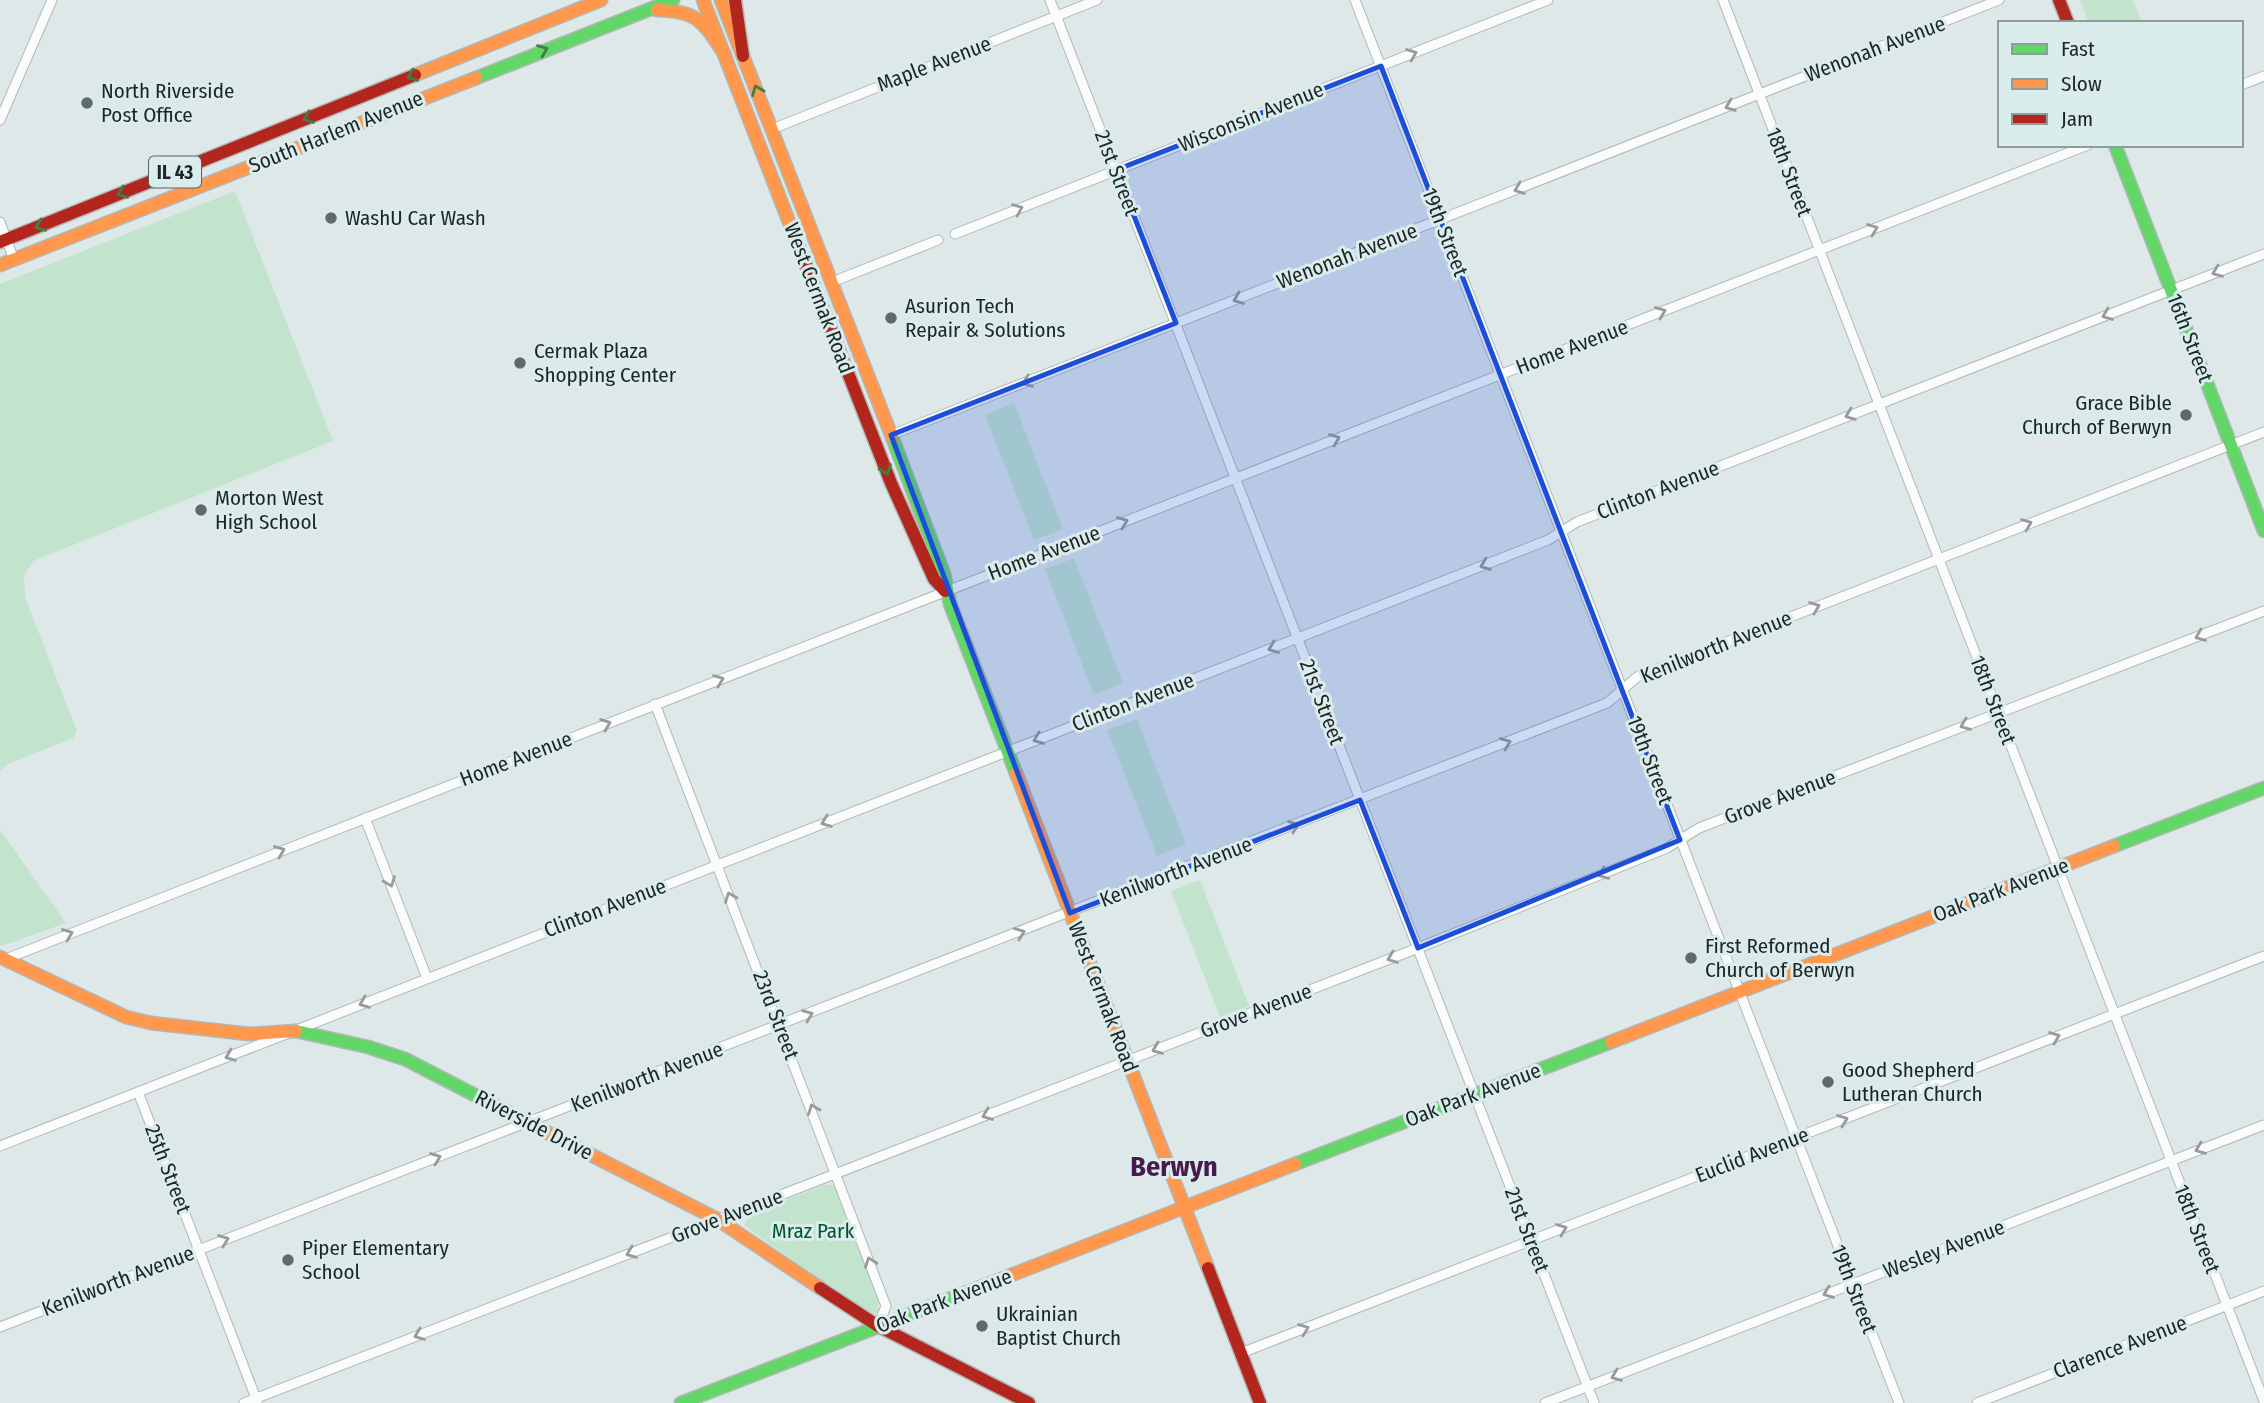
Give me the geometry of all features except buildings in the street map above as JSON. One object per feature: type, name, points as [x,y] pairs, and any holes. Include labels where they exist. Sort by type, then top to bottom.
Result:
[{"type":"main road","name":"South Harlem Avenue","points":[[3,240],[601,0]]},
{"type":"main road","name":"South Harlem Avenue","points":[[0,265],[673,0]]},
{"type":"main road","name":"West Cermak Road","points":[[703,0],[891,483],[934,579],[945,592]]},
{"type":"main road","name":"West Cermak Road","points":[[721,0],[944,574],[945,592],[1260,1403]]},
{"type":"main road","points":[[735,0],[743,56]]},
{"type":"main road","points":[[2059,0],[2067,21]]},
{"type":"main road","points":[[648,10],[690,11],[700,19],[725,55]]},
{"type":"main road","name":"16th Street","points":[[2116,147],[2264,531]]},
{"type":"main road","name":"Oak Park Avenue","points":[[681,1403],[2264,788]]},
{"type":"main road","name":"Riverside Drive","points":[[2,959],[139,1020],[249,1034],[294,1031],[405,1059],[717,1219],[878,1326],[1030,1403]]},
{"type":"street","points":[[0,120],[52,0]]},
{"type":"street","name":"21st Street","points":[[1050,0],[1594,1403]]},
{"type":"street","name":"Maple Avenue","points":[[772,129],[1097,0]]},
{"type":"street","name":"19th Street","points":[[1355,0],[1899,1403]]},
{"type":"street","name":"Wisconsin Avenue","points":[[955,234],[1548,0]]},
{"type":"street","name":"18th Street","points":[[1723,0],[2264,1401]]},
{"type":"street","name":"Wenonah Avenue","points":[[891,435],[1999,0]]},
{"type":"street","points":[[2243,84],[2264,76]]},
{"type":"street","name":"Home Avenue","points":[[2,959],[2083,147]]},
{"type":"street","points":[[0,222],[3,240],[14,260]]},
{"type":"street","points":[[832,282],[938,240]]},
{"type":"street","name":"Clinton Avenue","points":[[0,1146],[1547,541],[1577,522],[2264,254]]},
{"type":"street","name":"Kenilworth Avenue","points":[[0,1327],[1607,703],[1637,677],[2264,432]]},
{"type":"street","name":"Grove Avenue","points":[[244,1403],[257,1401],[717,1219],[1418,948],[1667,848],[1699,828],[2264,611]]},
{"type":"street","name":"23rd Street","points":[[655,704],[886,1306],[878,1326]]},
{"type":"street","points":[[365,818],[427,978]]},
{"type":"street","name":"Euclid Avenue","points":[[1241,1353],[2264,956]]},
{"type":"street","name":"25th Street","points":[[138,1091],[257,1401]]},
{"type":"street","name":"Wesley Avenue","points":[[1545,1403],[2264,1125]]},
{"type":"street","name":"Clarence Avenue","points":[[1977,1403],[2264,1291]]},
{"type":"highlighted area","points":[[1381,66],[1680,840],[1418,948],[1360,800],[1070,913],[891,435],[1176,323],[1116,170]]},
{"type":"green space","points":[[2080,0],[2133,0],[2141,21],[2088,21]]},
{"type":"green space","points":[[235,191],[333,441],[33,561],[24,576],[25,597],[77,731],[73,738],[8,764],[0,771],[0,284]]},
{"type":"green space","points":[[1014,403],[1063,529],[1034,540],[985,415]]},
{"type":"green space","points":[[1074,558],[1123,683],[1094,695],[1045,569]]},
{"type":"green space","points":[[1137,719],[1186,844],[1157,856],[1107,730]]},
{"type":"green space","points":[[0,830],[66,923],[2,946],[0,945]]},
{"type":"green space","points":[[1200,880],[1249,1006],[1220,1017],[1171,891]]},
{"type":"green space","name":"Mraz Park","points":[[824,1185],[833,1185],[837,1190],[877,1294],[879,1311],[875,1314],[846,1299],[744,1225],[750,1214]]},
{"type":"traffic: fast","points":[[476,78],[673,0]]},
{"type":"traffic: fast","points":[[2116,147],[2264,531]]},
{"type":"traffic: fast","points":[[892,437],[944,574],[950,604],[1016,773]]},
{"type":"traffic: fast","points":[[2114,846],[2264,788]]},
{"type":"traffic: fast","points":[[296,1031],[368,1047],[405,1059],[550,1134]]},
{"type":"traffic: fast","points":[[1295,1164],[1611,1042]]},
{"type":"traffic: fast","points":[[681,1403],[1009,1276]]},
{"type":"traffic: slow","points":[[415,75],[601,0]]},
{"type":"traffic: slow","points":[[703,0],[798,245]]},
{"type":"traffic: slow","points":[[721,0],[892,437]]},
{"type":"traffic: slow","points":[[657,10],[682,13],[698,20],[725,55]]},
{"type":"traffic: slow","points":[[0,265],[476,78]]},
{"type":"traffic: slow","points":[[1016,773],[1208,1268]]},
{"type":"traffic: slow","points":[[1611,1042],[2114,846]]},
{"type":"traffic: slow","points":[[0,957],[126,1017],[151,1023],[249,1034],[296,1031]]},
{"type":"traffic: slow","points":[[550,1134],[717,1219],[820,1288]]},
{"type":"traffic: slow","points":[[1009,1276],[1295,1164]]},
{"type":"traffic: jam","points":[[735,0],[743,56]]},
{"type":"traffic: jam","points":[[2059,0],[2067,21]]},
{"type":"traffic: jam","points":[[0,242],[415,75]]},
{"type":"traffic: jam","points":[[798,245],[891,483],[934,579],[945,591]]},
{"type":"traffic: jam","points":[[1208,1268],[1260,1403]]},
{"type":"traffic: jam","points":[[820,1288],[878,1326],[1029,1403]]},
{"type":"place","name":"North Riverside Post Office","points":[[87,103]]},
{"type":"place","name":"WashU Car Wash","points":[[331,218]]},
{"type":"place","name":"Asurion Tech Repair & Solutions","points":[[891,318]]},
{"type":"place","name":"Cermak Plaza Shopping Center","points":[[520,363]]},
{"type":"place","name":"Grace Bible Church of Berwyn","points":[[2186,415]]},
{"type":"place","name":"Morton West High School","points":[[201,510]]},
{"type":"place","name":"First Reformed Church of Berwyn","points":[[1691,958]]},
{"type":"place","name":"Good Shepherd Lutheran Church","points":[[1828,1082]]},
{"type":"place","name":"Piper Elementary School","points":[[288,1260]]},
{"type":"place","name":"Ukrainian Baptist Church","points":[[982,1326]]},
{"type":"district","name":"Berwyn","points":[[1174,1166]]}]
